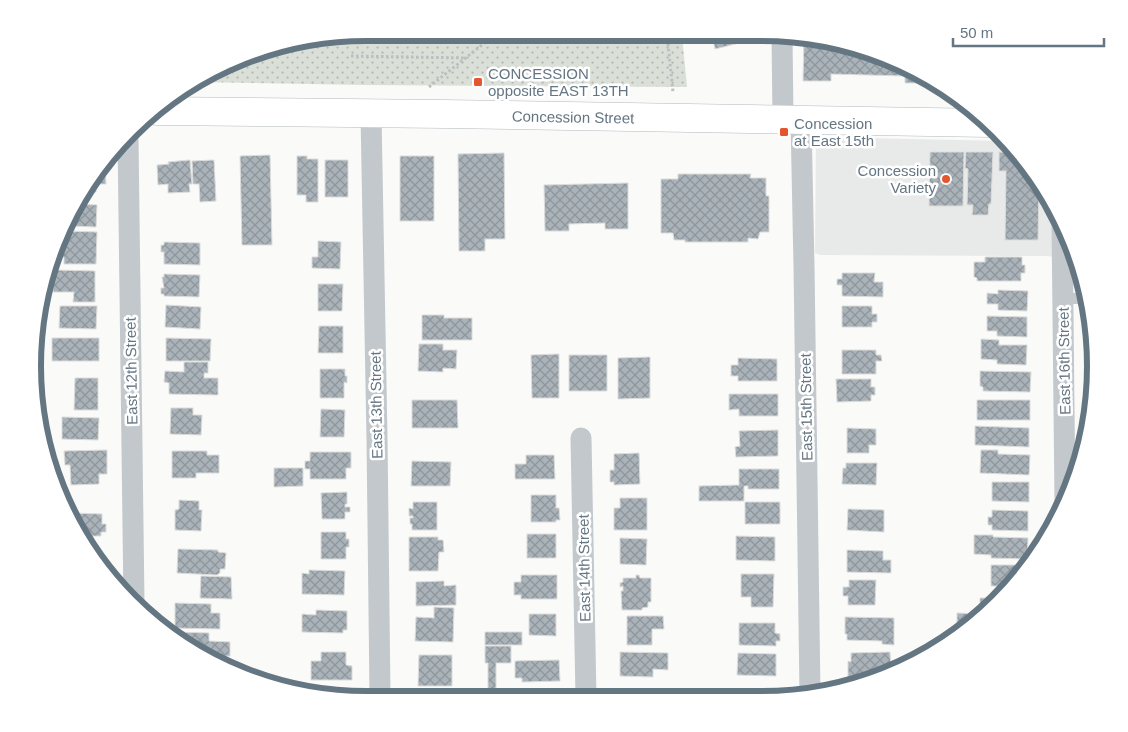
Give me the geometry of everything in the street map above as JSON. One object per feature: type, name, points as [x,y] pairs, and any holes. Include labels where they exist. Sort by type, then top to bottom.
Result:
[{"type":"main road","name":"Concession Street","points":[[164,111],[977,123]]},
{"type":"street","name":"East 15th Street","points":[[783,42],[804,248],[810,687]]},
{"type":"street","name":"East 13th Street","points":[[371,114],[380,691]]},
{"type":"street","name":"East 12th Street","points":[[128,145],[134,594]]},
{"type":"street","name":"East 16th Street","points":[[1062,243],[1065,483]]},
{"type":"street","name":"East 14th Street","points":[[581,438],[586,691]]},
{"type":"lane","points":[[1063,298],[1080,299]]},
{"type":"path","points":[[429,87],[487,41]]},
{"type":"path","points":[[668,41],[673,92]]},
{"type":"path","points":[[351,56],[466,58]]},
{"type":"shaded area","points":[[683,41],[687,87],[209,82],[242,66],[282,52],[303,47],[345,42]]},
{"type":"shaded area","points":[[816,137],[996,141],[1020,168],[1032,186],[1053,222],[1068,258],[820,255],[815,253]]},
{"type":"building","points":[[713,41],[748,41],[715,49]]},
{"type":"building","points":[[804,44],[825,47],[866,58],[920,83],[905,83],[905,76],[831,74],[831,81],[803,81]]},
{"type":"building","name":"Concession Variety","points":[[930,152],[964,152],[963,206],[929,206]]},
{"type":"building","points":[[966,152],[993,152],[991,204],[989,204],[988,215],[972,215],[973,205],[967,205],[968,169],[965,168]]},
{"type":"building","points":[[999,152],[1006,152],[1020,168],[1039,197],[1038,240],[1005,240],[1006,171],[999,171]]},
{"type":"building","points":[[504,153],[505,239],[485,239],[485,251],[459,251],[458,154]]},
{"type":"building","points":[[270,155],[272,245],[242,245],[240,156]]},
{"type":"building","points":[[297,156],[307,156],[307,159],[318,159],[318,202],[306,202],[306,195],[297,195]]},
{"type":"building","points":[[400,156],[434,156],[434,221],[400,221]]},
{"type":"building","points":[[190,160],[192,184],[189,184],[190,192],[168,193],[168,184],[158,185],[157,165]]},
{"type":"building","points":[[214,160],[216,201],[200,202],[199,184],[193,184],[192,161]]},
{"type":"building","points":[[325,160],[348,160],[348,197],[325,197]]},
{"type":"building","points":[[105,172],[106,184],[97,184]]},
{"type":"building","points":[[678,174],[751,174],[750,178],[766,178],[766,196],[769,196],[769,232],[760,232],[758,239],[748,238],[748,242],[685,242],[685,240],[674,240],[673,233],[661,233],[661,179],[678,179]]},
{"type":"building","points":[[628,183],[628,229],[605,229],[605,223],[569,224],[569,231],[545,231],[544,185]]},
{"type":"building","points":[[85,204],[97,205],[96,227],[73,226]]},
{"type":"building","points":[[71,231],[97,232],[96,264],[64,264],[64,257],[60,257]]},
{"type":"building","points":[[318,241],[341,242],[340,269],[312,268],[312,257],[318,257]]},
{"type":"building","points":[[164,242],[200,243],[200,265],[164,264],[164,252],[161,252],[161,245],[164,245]]},
{"type":"building","points":[[985,257],[1022,257],[1025,273],[1021,273],[1021,281],[977,281],[977,278],[974,277],[974,262],[985,262]]},
{"type":"building","points":[[56,270],[95,271],[95,302],[73,302],[74,292],[53,292]]},
{"type":"building","points":[[842,273],[875,273],[874,282],[883,282],[883,297],[842,296],[842,285],[837,285],[837,279],[842,279]]},
{"type":"building","points":[[164,274],[200,275],[199,297],[164,296],[164,294],[161,294],[161,288],[164,288],[162,277],[164,277]]},
{"type":"building","points":[[318,284],[343,284],[342,311],[318,311]]},
{"type":"building","points":[[998,290],[1028,291],[1027,311],[998,310],[998,304],[987,304],[987,293],[998,294]]},
{"type":"building","points":[[166,305],[201,307],[200,329],[165,327]]},
{"type":"building","points":[[60,306],[97,306],[96,329],[59,328]]},
{"type":"building","points":[[842,306],[872,306],[872,314],[877,314],[877,322],[872,322],[872,327],[842,327]]},
{"type":"building","points":[[422,315],[444,315],[444,318],[472,318],[472,340],[422,340]]},
{"type":"building","points":[[987,316],[1027,317],[1027,337],[997,336],[997,331],[987,331]]},
{"type":"building","points":[[319,326],[343,326],[343,353],[318,353]]},
{"type":"building","points":[[52,338],[99,338],[99,361],[52,361]]},
{"type":"building","points":[[166,338],[211,339],[210,361],[166,361]]},
{"type":"building","points":[[981,339],[999,340],[999,345],[1027,345],[1026,365],[997,364],[997,360],[981,359]]},
{"type":"building","points":[[419,344],[443,344],[443,350],[457,350],[456,369],[443,368],[443,372],[418,371]]},
{"type":"building","points":[[842,350],[876,350],[876,355],[881,355],[882,361],[876,361],[876,374],[842,374]]},
{"type":"building","points":[[559,354],[559,398],[532,398],[531,355]]},
{"type":"building","points":[[569,355],[607,355],[607,391],[569,391]]},
{"type":"building","points":[[650,357],[650,398],[618,399],[618,358]]},
{"type":"building","points":[[738,358],[777,359],[777,381],[738,381],[738,376],[731,376],[731,365],[738,365]]},
{"type":"building","points":[[184,362],[208,362],[208,373],[204,373],[204,378],[218,378],[218,395],[169,394],[169,383],[164,382],[165,371],[184,372]]},
{"type":"building","points":[[320,369],[345,369],[347,383],[344,382],[344,398],[320,398]]},
{"type":"building","points":[[980,371],[1031,372],[1030,392],[983,391],[983,387],[980,386]]},
{"type":"building","points":[[75,378],[98,378],[98,410],[74,410]]},
{"type":"building","points":[[836,379],[871,379],[871,387],[875,387],[875,395],[871,395],[871,401],[837,402]]},
{"type":"building","points":[[729,394],[778,394],[778,416],[739,416],[739,409],[729,410]]},
{"type":"building","points":[[412,400],[457,400],[458,428],[412,428]]},
{"type":"building","points":[[977,400],[1030,400],[1030,420],[977,420]]},
{"type":"building","points":[[171,408],[193,408],[193,415],[202,415],[201,435],[170,434]]},
{"type":"building","points":[[321,409],[345,410],[344,437],[320,437]]},
{"type":"building","points":[[62,417],[99,418],[98,440],[62,439]]},
{"type":"building","points":[[975,426],[1029,428],[1029,447],[975,445]]},
{"type":"building","points":[[847,428],[876,429],[876,445],[869,445],[869,453],[847,453]]},
{"type":"building","points":[[778,430],[778,456],[736,457],[735,447],[740,446],[739,431]]},
{"type":"building","points":[[107,450],[107,474],[99,474],[99,484],[71,485],[70,465],[65,465],[64,451]]},
{"type":"building","points":[[981,450],[998,450],[998,454],[1030,455],[1029,475],[980,473]]},
{"type":"building","points":[[172,451],[207,451],[207,455],[219,455],[219,473],[196,473],[196,478],[172,478]]},
{"type":"building","points":[[310,452],[351,452],[351,468],[346,468],[346,479],[310,479],[310,469],[305,469],[305,461],[310,461]]},
{"type":"building","points":[[639,453],[640,484],[614,485],[614,482],[610,482],[610,470],[614,470],[614,454]]},
{"type":"building","points":[[526,455],[554,455],[555,479],[515,479],[515,464],[526,464]]},
{"type":"building","points":[[412,461],[451,462],[450,486],[411,486]]},
{"type":"building","points":[[846,463],[877,463],[876,485],[842,484],[843,468],[846,468]]},
{"type":"building","points":[[274,468],[303,468],[303,486],[274,487]]},
{"type":"building","points":[[739,469],[779,469],[779,489],[748,489],[748,486],[744,486],[744,501],[699,501],[699,486],[739,485]]},
{"type":"building","points":[[992,482],[1029,482],[1029,502],[992,501]]},
{"type":"building","points":[[347,492],[347,504],[345,504],[345,507],[350,507],[350,512],[345,512],[345,519],[322,519],[321,493]]},
{"type":"building","points":[[531,495],[556,495],[556,508],[559,508],[560,520],[556,520],[556,522],[531,522]]},
{"type":"building","points":[[620,498],[647,498],[647,530],[614,530],[614,508],[620,508]]},
{"type":"building","points":[[179,500],[199,501],[199,510],[202,510],[201,531],[175,530],[175,510],[179,509]]},
{"type":"building","points":[[413,502],[437,502],[437,530],[412,530],[410,518],[413,518],[413,516],[409,516],[409,508],[413,509]]},
{"type":"building","points":[[745,502],[780,502],[780,524],[745,524]]},
{"type":"building","points":[[848,509],[884,510],[884,532],[847,530]]},
{"type":"building","points":[[992,510],[1028,511],[1028,531],[992,530],[992,525],[988,525],[988,517],[992,517]]},
{"type":"building","points":[[77,513],[102,514],[102,524],[106,524],[106,532],[101,532],[101,536],[90,536]]},
{"type":"building","points":[[321,532],[346,532],[346,539],[349,539],[349,547],[346,547],[346,559],[321,559]]},
{"type":"building","points":[[527,534],[556,534],[556,558],[527,558]]},
{"type":"building","points":[[974,535],[1028,538],[1027,553],[1023,559],[991,558],[991,555],[974,554]]},
{"type":"building","points":[[736,536],[775,537],[775,561],[736,560]]},
{"type":"building","points":[[409,537],[438,537],[438,540],[443,540],[444,552],[439,552],[438,571],[409,571]]},
{"type":"building","points":[[620,538],[647,539],[646,565],[620,564]]},
{"type":"building","points":[[178,549],[218,550],[218,552],[226,553],[225,569],[220,569],[220,573],[217,575],[177,573]]},
{"type":"building","points":[[847,550],[883,551],[883,560],[891,560],[891,573],[847,572]]},
{"type":"building","points":[[991,565],[1019,565],[1001,586],[991,586]]},
{"type":"building","points":[[309,570],[345,571],[344,595],[302,594],[302,573],[309,574]]},
{"type":"building","points":[[741,574],[774,574],[773,607],[751,607],[751,597],[741,597]]},
{"type":"building","points":[[521,575],[557,575],[557,599],[521,599],[521,595],[514,595],[514,582],[521,582]]},
{"type":"building","points":[[636,575],[639,575],[640,578],[651,578],[651,602],[648,602],[648,607],[642,608],[642,610],[622,610],[621,591],[623,591],[623,586],[620,587],[620,583],[623,582],[623,578],[636,578]]},
{"type":"building","points":[[201,576],[231,577],[232,599],[200,598]]},
{"type":"building","points":[[849,580],[876,580],[875,605],[848,605],[848,596],[843,596],[843,587],[849,587]]},
{"type":"building","points":[[444,581],[444,586],[456,585],[456,605],[416,606],[416,582]]},
{"type":"building","points":[[980,598],[990,598],[980,606]]},
{"type":"building","points":[[175,603],[211,604],[211,613],[220,613],[220,629],[175,628]]},
{"type":"building","points":[[434,607],[454,608],[453,642],[415,641],[416,617],[434,618]]},
{"type":"building","points":[[316,610],[347,611],[347,630],[343,630],[343,633],[302,632],[302,614],[316,615]]},
{"type":"building","points":[[957,613],[972,614],[960,624],[957,626]]},
{"type":"building","points":[[529,614],[556,614],[556,636],[529,635]]},
{"type":"building","points":[[627,616],[663,616],[664,629],[652,629],[652,645],[627,645]]},
{"type":"building","points":[[845,617],[894,618],[894,645],[882,644],[882,641],[847,640]]},
{"type":"building","points":[[739,623],[775,623],[775,633],[780,634],[780,641],[776,641],[776,646],[739,645]]},
{"type":"building","points":[[180,632],[209,633],[209,641],[230,642],[230,656],[220,656]]},
{"type":"building","points":[[485,632],[522,632],[522,645],[485,645]]},
{"type":"building","points":[[485,646],[511,646],[511,663],[496,663],[496,691],[488,691],[488,663],[485,663]]},
{"type":"building","points":[[321,652],[346,652],[346,665],[352,666],[352,680],[311,680],[311,661],[321,661]]},
{"type":"building","points":[[620,652],[668,653],[668,670],[653,669],[653,677],[620,676]]},
{"type":"building","points":[[890,652],[891,664],[848,679],[848,661],[851,662],[851,653]]},
{"type":"building","points":[[738,653],[776,654],[776,676],[737,675]]},
{"type":"building","points":[[419,655],[452,655],[452,686],[418,686]]},
{"type":"building","points":[[559,660],[560,681],[522,682],[522,678],[515,678],[515,661]]},
{"type":"place","name":"CONCESSION opposite EAST 13TH","points":[[478,82]]},
{"type":"place","name":"Concession at East 15th","points":[[784,132]]},
{"type":"place","name":"Concession Variety","points":[[946,179]]}]
